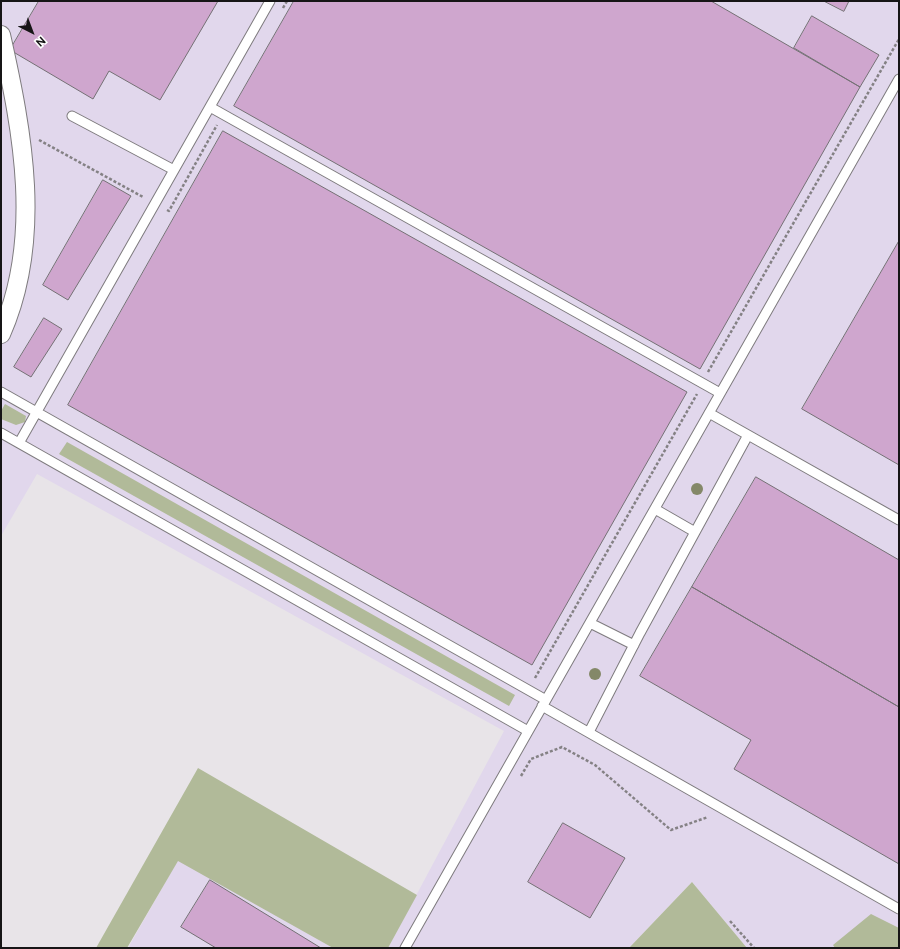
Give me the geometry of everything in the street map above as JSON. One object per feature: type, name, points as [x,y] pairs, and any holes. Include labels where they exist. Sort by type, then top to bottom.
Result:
[{"type":"street","points":[[1,36],[20,131],[26,193],[23,254],[13,301],[1,334]]},
{"type":"lane","points":[[19,443],[270,1]]},
{"type":"lane","points":[[405,948],[899,79]]},
{"type":"lane","points":[[210,107],[720,393]]},
{"type":"lane","points":[[72,116],[174,170]]},
{"type":"lane","points":[[1,392],[544,703],[589,732],[899,909]]},
{"type":"lane","points":[[709,413],[899,520]]},
{"type":"lane","points":[[1,433],[528,731]]},
{"type":"lane","points":[[589,732],[634,645],[748,435]]},
{"type":"lane","points":[[655,509],[695,532]]},
{"type":"lane","points":[[590,623],[634,645]]},
{"type":"path","points":[[20,131],[169,211]]},
{"type":"path","points":[[730,921],[754,948]]},
{"type":"shaded area","points":[[1,1],[899,1],[899,948],[747,948],[692,882],[629,948],[388,948],[504,731],[37,474],[1,536]]},
{"type":"shaded area","points":[[178,860],[333,948],[128,948]]},
{"type":"green space","points":[[5,404],[26,416],[25,422],[16,425],[1,419],[1,411]]},
{"type":"green space","points":[[67,442],[515,695],[509,706],[59,454]]},
{"type":"green space","points":[[198,768],[417,895],[388,948],[333,948],[178,861],[127,948],[96,948]]},
{"type":"green space","points":[[692,882],[747,948],[629,948]]},
{"type":"green space","points":[[871,914],[899,928],[899,948],[835,948],[833,945]]},
{"type":"building","points":[[39,1],[218,1],[160,100],[109,71],[93,99],[10,50]]},
{"type":"building","points":[[294,1],[711,1],[860,87],[700,369],[234,106]]},
{"type":"building","points":[[824,1],[849,1],[844,11]]},
{"type":"building","points":[[812,16],[879,55],[860,87],[794,48]]},
{"type":"building","points":[[223,131],[687,392],[532,665],[68,405]]},
{"type":"building","points":[[103,180],[131,196],[68,300],[43,285]]},
{"type":"building","points":[[899,241],[899,465],[802,409]]},
{"type":"building","points":[[44,318],[62,329],[31,377],[14,367]]},
{"type":"building","points":[[756,477],[899,560],[899,707],[692,587]]},
{"type":"building","points":[[692,587],[899,707],[899,864],[734,769],[751,740],[640,676]]},
{"type":"building","points":[[563,823],[625,858],[590,918],[528,882]]},
{"type":"building","points":[[210,880],[321,948],[216,948],[181,927]]}]
